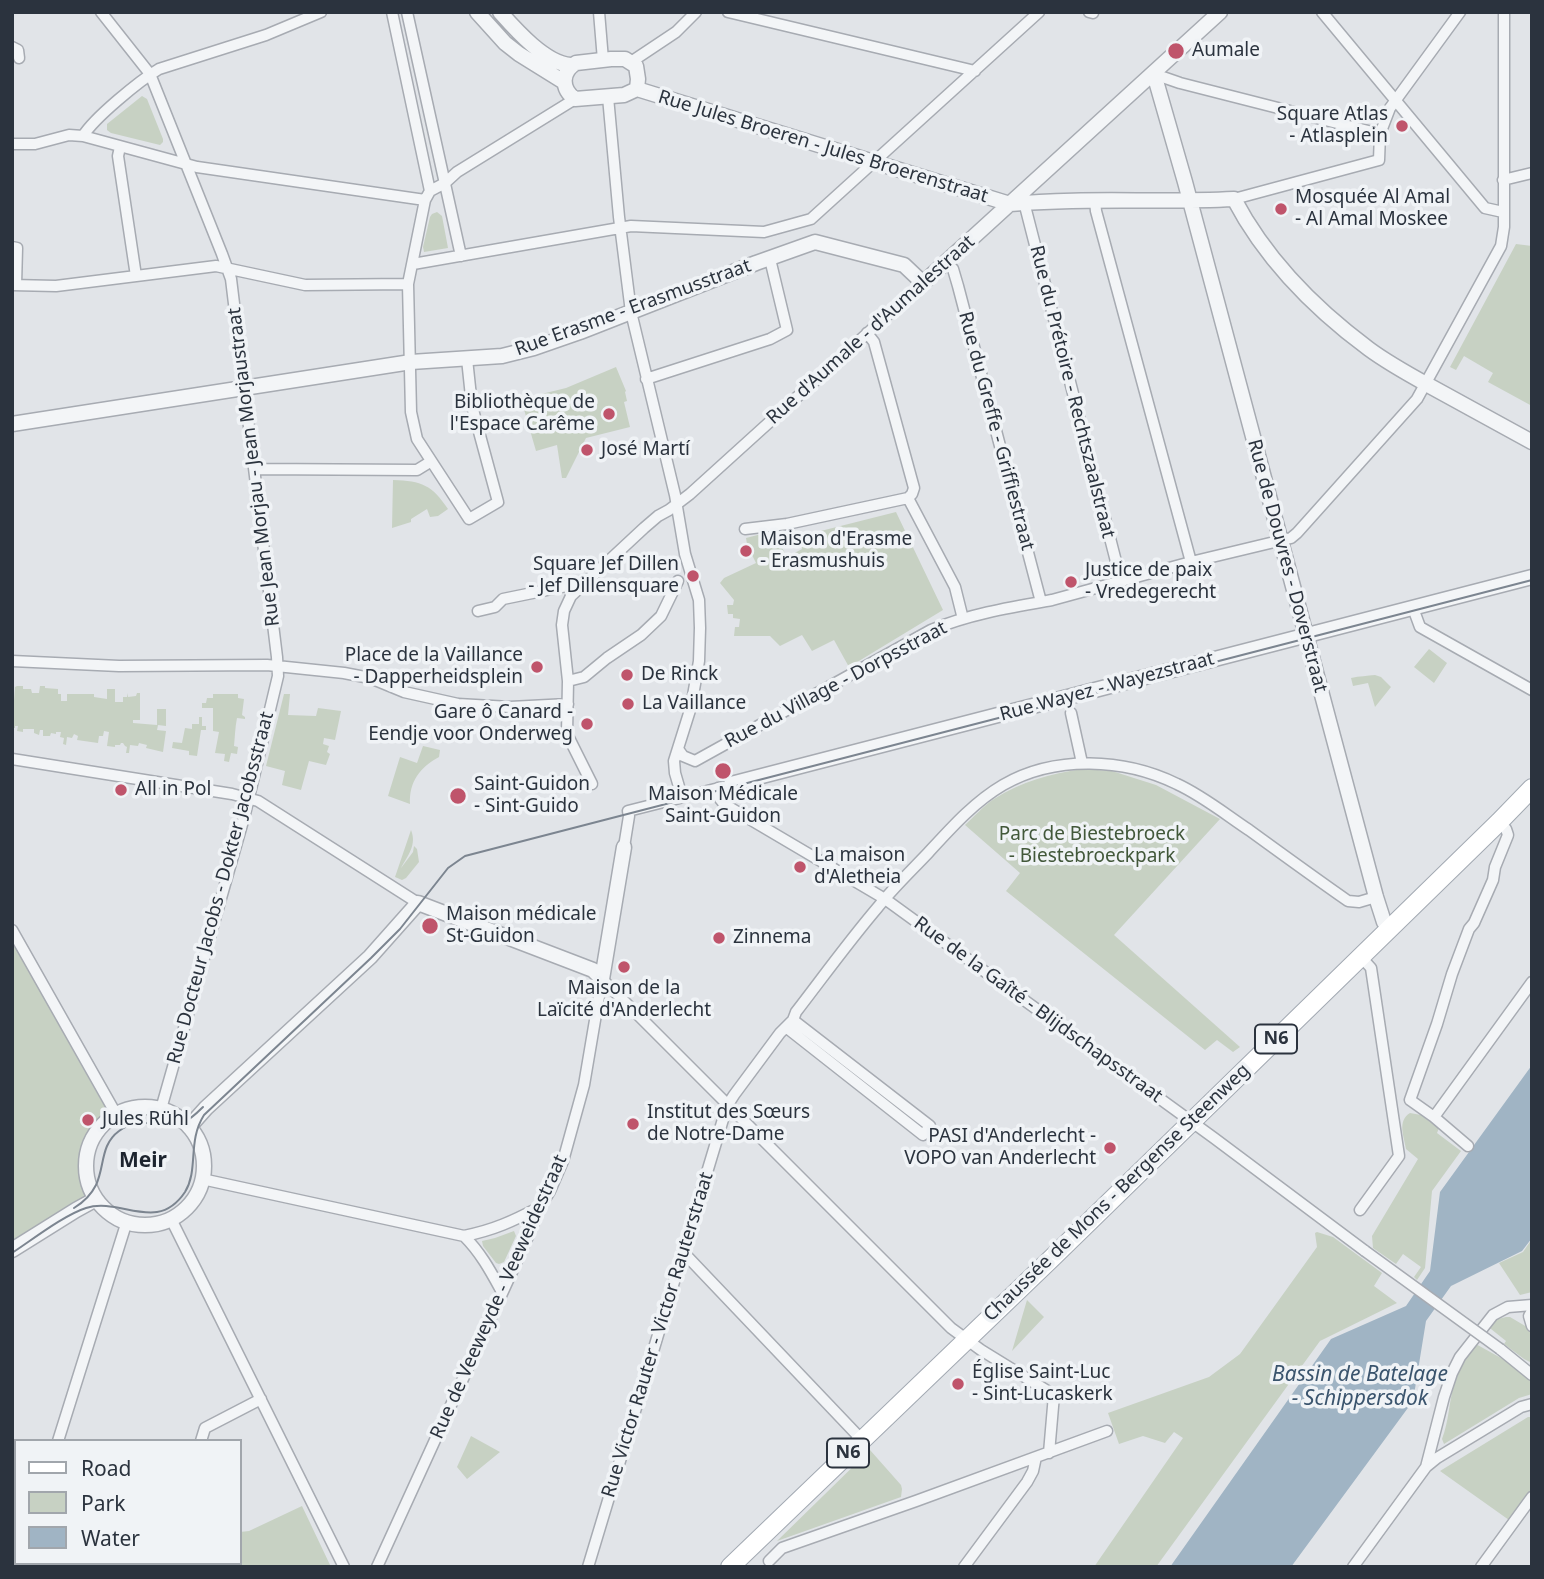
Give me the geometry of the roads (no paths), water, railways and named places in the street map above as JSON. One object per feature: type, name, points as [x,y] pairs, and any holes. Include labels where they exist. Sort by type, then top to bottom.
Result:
[{"type":"main road","name":"Chaussée de Mons - Bergense Steenweg","points":[[730,1567],[1390,929],[1532,788]]},
{"type":"street","name":"Rue Jean Morjau - Jean Morjaustraat","points":[[101,12],[150,74],[231,279],[277,667]]},
{"type":"street","points":[[83,136],[88,128],[159,69],[266,35],[321,12]]},
{"type":"street","points":[[392,12],[427,195],[408,284],[411,412],[417,439],[469,519],[498,502],[472,406],[467,359]]},
{"type":"street","points":[[407,12],[461,256]]},
{"type":"street","points":[[477,12],[505,43],[564,82]]},
{"type":"street","points":[[500,12],[530,45],[562,64],[571,65]]},
{"type":"street","points":[[599,12],[603,60]]},
{"type":"street","points":[[631,62],[676,32],[696,12]]},
{"type":"street","points":[[728,12],[975,71]]},
{"type":"street","points":[[413,264],[631,226],[764,232],[811,219],[1039,12]]},
{"type":"street","name":"Rue d'Aumale - d'Aumalestraat","points":[[586,582],[658,516],[676,505],[946,262],[1017,203],[1041,175],[1220,12]]},
{"type":"street","points":[[1322,12],[1485,208],[1503,212]]},
{"type":"street","points":[[1460,12],[1386,116],[1380,134],[1379,160],[1234,199],[1268,250],[1313,302],[1370,350],[1532,442]]},
{"type":"street","points":[[1280,540],[1291,538],[1297,533],[1410,409],[1500,246],[1503,235],[1504,12]]},
{"type":"street","points":[[12,47],[18,50],[19,58]]},
{"type":"street","points":[[12,144],[35,144],[69,135],[83,136],[197,167],[427,195],[457,172],[575,99],[624,95],[637,89],[636,66],[619,59],[576,62],[565,75],[564,82],[567,93],[575,99]]},
{"type":"street","points":[[1154,74],[1380,134]]},
{"type":"street","name":"Rue de Douvres - Doverstraat","points":[[1154,74],[1376,897],[1384,922],[1390,929]]},
{"type":"street","name":"Rue Jules Broeren - Jules Broerenstraat","points":[[637,89],[873,162],[1017,203],[1234,199]]},
{"type":"street","points":[[608,97],[631,312],[685,554],[699,600],[699,661],[691,707],[674,761],[682,797]]},
{"type":"street","points":[[120,147],[118,156],[136,276]]},
{"type":"street","points":[[1503,180],[1532,173]]},
{"type":"street","points":[[1041,175],[1042,188],[1051,201]]},
{"type":"street","points":[[1096,201],[1096,211],[1191,562]]},
{"type":"street","name":"Rue du Prétoire - Rechtszaalstraat","points":[[1017,203],[1121,581]]},
{"type":"street","name":"Rue Erasme - Erasmusstraat","points":[[12,424],[411,362],[502,356],[580,332],[815,242],[904,265],[923,283]]},
{"type":"street","points":[[12,247],[17,247],[14,285],[57,286],[216,266],[305,285],[408,284]]},
{"type":"street","points":[[646,379],[770,339],[787,330],[770,259]]},
{"type":"street","name":"Rue du Greffe - Griffiestraat","points":[[946,262],[953,270],[958,286],[1041,602]]},
{"type":"street","points":[[746,529],[787,524],[908,498],[914,488],[874,342],[867,333]]},
{"type":"street","points":[[255,469],[417,470],[430,461]]},
{"type":"street","points":[[908,498],[955,587],[963,619]]},
{"type":"street","name":"Rue du Village - Dorpsstraat","points":[[678,749],[682,756],[695,761],[931,630],[963,619],[1041,602],[1280,540]]},
{"type":"street","name":"Rue Wayez - Wayezstraat","points":[[682,797],[1532,577]]},
{"type":"street","points":[[568,681],[584,677],[640,635],[661,615],[678,581]]},
{"type":"street","points":[[586,582],[571,596],[564,611],[562,625],[568,681],[566,734],[592,784]]},
{"type":"street","points":[[478,611],[495,607],[503,600],[586,582]]},
{"type":"street","points":[[1413,608],[1420,627],[1532,690]]},
{"type":"street","points":[[12,661],[119,666],[267,665],[370,678],[404,692],[458,704],[568,704]]},
{"type":"street","name":"Rue Docteur Jacobs - Dokter Jacobsstraat","points":[[161,1110],[249,799],[278,676],[277,667]]},
{"type":"street","points":[[1071,713],[1083,763]]},
{"type":"street","points":[[12,760],[232,794],[258,801],[418,903],[593,970],[951,1328],[1054,1395],[1049,1452]]},
{"type":"street","name":"Rue Victor Rauter - Victor Rauterstraat","points":[[588,1567],[727,1106],[772,1043],[790,1024],[796,1012],[885,899],[960,818],[995,790],[1028,774],[1083,763],[1136,769],[1178,784],[1207,801],[1348,901],[1376,897]]},
{"type":"street","name":"Rue de la Gaîté - Blijdschapsstraat","points":[[724,786],[720,799],[724,804],[885,899],[1504,1352]]},
{"type":"street","name":"Rue de Veeweyde - Veeweidestraat","points":[[377,1567],[563,1161],[584,1085],[628,811],[682,797]]},
{"type":"street","points":[[1392,1107],[1410,1100],[1452,974],[1469,929],[1475,923],[1493,880],[1495,867],[1508,835],[1499,822]]},
{"type":"street","points":[[189,1127],[206,1108],[370,957],[418,903]]},
{"type":"street","points":[[12,930],[116,1114]]},
{"type":"street","points":[[1360,1210],[1399,1156],[1371,968],[1361,957]]},
{"type":"street","points":[[1434,1117],[1532,982]]},
{"type":"street","points":[[790,1024],[930,1126],[923,1135],[790,1024]]},
{"type":"street","points":[[1410,1100],[1468,1146]]},
{"type":"street","points":[[138,1108],[161,1110],[175,1116],[189,1127],[198,1141],[204,1165],[197,1193],[189,1205],[171,1219],[160,1223],[119,1219],[108,1213],[90,1189],[86,1177],[87,1152],[98,1130],[116,1114],[138,1108]]},
{"type":"street","points":[[202,1179],[464,1237],[513,1222],[540,1207]]},
{"type":"street","points":[[12,1250],[96,1199]]},
{"type":"street","points":[[171,1219],[344,1567]]},
{"type":"street","points":[[59,1439],[127,1221]]},
{"type":"street","points":[[464,1237],[475,1247],[502,1292]]},
{"type":"street","points":[[683,1252],[862,1440]]},
{"type":"street","points":[[1426,1467],[1444,1398],[1460,1357],[1493,1315],[1508,1307],[1532,1305]]},
{"type":"street","points":[[1532,1311],[1529,1315],[1532,1326]]},
{"type":"street","points":[[1504,1352],[1532,1367]]},
{"type":"street","points":[[1504,1352],[1532,1376]]},
{"type":"street","points":[[202,1439],[205,1428],[261,1399]]},
{"type":"street","points":[[1353,1567],[1426,1467],[1521,1406],[1532,1404]]},
{"type":"street","points":[[754,1545],[772,1564],[782,1548],[1107,1431]]},
{"type":"street","points":[[964,1567],[1021,1491],[1033,1471],[1036,1457]]},
{"type":"street","points":[[1481,1567],[1532,1497]]},
{"type":"water","name":"Bassin de Batelage - Schippersdok","points":[[1532,1065],[1532,1238],[1522,1251],[1451,1286],[1426,1321],[1413,1401],[1291,1567],[1170,1567],[1331,1339],[1406,1306],[1430,1271],[1440,1192]]},
{"type":"tram line","points":[[12,1253],[58,1222],[86,1208],[99,1206],[151,1213],[163,1211],[174,1204],[189,1183],[196,1135],[204,1115],[371,958],[400,929],[448,868],[465,856],[1532,580]]},
{"type":"tram line","points":[[74,1208],[94,1189],[106,1149],[119,1131],[135,1123],[182,1123],[203,1107]]},
{"type":"place","name":"Aumale","points":[[1176,51]]},
{"type":"place","name":"Square Atlas - Atlasplein","points":[[1402,126]]},
{"type":"place","name":"Mosquée Al Amal - Al Amal Moskee","points":[[1281,209]]},
{"type":"place","name":"Bibliothèque de l'Espace Carême","points":[[609,414]]},
{"type":"place","name":"José Martí","points":[[587,450]]},
{"type":"place","name":"Maison d'Erasme - Erasmushuis","points":[[746,551]]},
{"type":"place","name":"Square Jef Dillen - Jef Dillensquare","points":[[693,576]]},
{"type":"place","name":"Justice de paix - Vredegerecht","points":[[1071,582]]},
{"type":"place","name":"Place de la Vaillance - Dapperheidsplein","points":[[537,667]]},
{"type":"place","name":"De Rinck","points":[[627,675]]},
{"type":"place","name":"La Vaillance","points":[[628,704]]},
{"type":"place","name":"Gare ô Canard - Eendje voor Onderweg","points":[[587,724]]},
{"type":"place","name":"Maison Médicale Saint-Guidon","points":[[723,771]]},
{"type":"place","name":"All in Pol","points":[[121,790]]},
{"type":"place","name":"Saint-Guidon - Sint-Guido","points":[[458,796]]},
{"type":"place","name":"La maison d'Aletheia","points":[[800,867]]},
{"type":"place","name":"Maison médicale St-Guidon","points":[[430,926]]},
{"type":"place","name":"Zinnema","points":[[719,938]]},
{"type":"place","name":"Maison de la Laïcité d'Anderlecht","points":[[624,967]]},
{"type":"place","name":"Jules Rühl","points":[[88,1120]]},
{"type":"place","name":"Institut des Sœurs de Notre-Dame","points":[[633,1124]]},
{"type":"place","name":"PASI d'Anderlecht - VOPO van Anderlecht","points":[[1110,1148]]},
{"type":"place","name":"Église Saint-Luc - Sint-Lucaskerk","points":[[958,1384]]},
{"type":"district","name":"Meir","points":[[143,1161]]},
{"type":"park label","name":"Parc de Biestebroeck - Biestebroeckpark","points":[[1092,846]]}]
